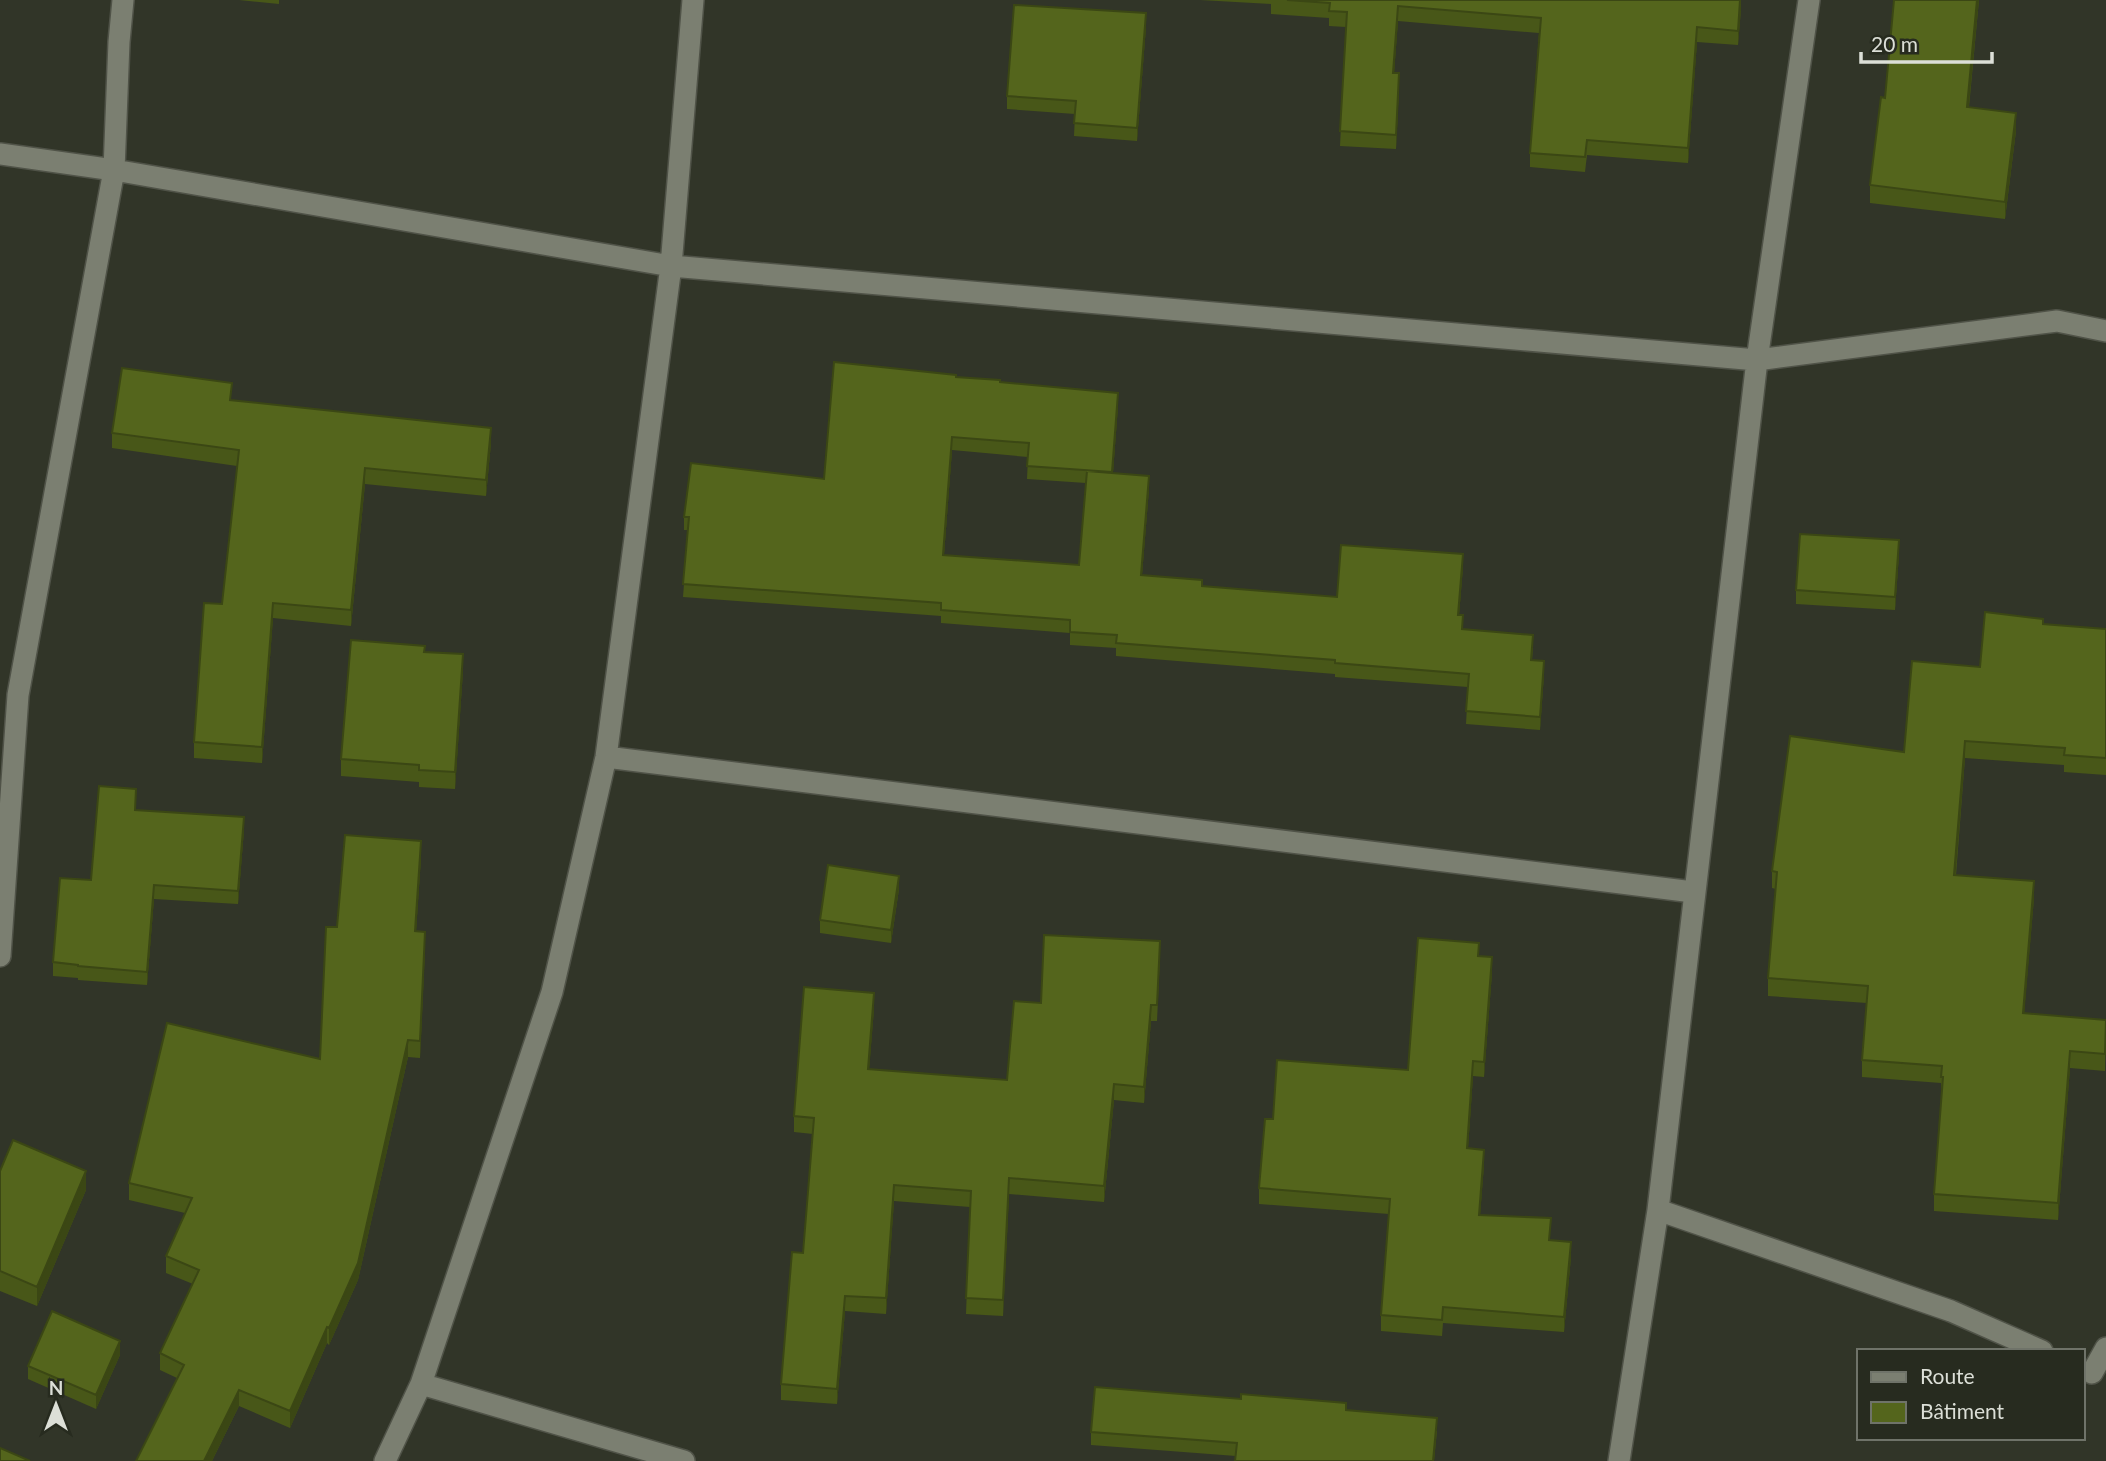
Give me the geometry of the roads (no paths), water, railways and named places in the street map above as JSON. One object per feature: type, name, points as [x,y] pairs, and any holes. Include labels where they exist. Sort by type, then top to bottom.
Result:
[{"type":"street","points":[[0,956],[9,694],[114,170],[123,0]]},
{"type":"street","points":[[386,1461],[421,1384],[552,992],[606,757],[671,266],[693,0]]},
{"type":"street","points":[[1619,1461],[1658,1210],[1757,360],[1809,0]]},
{"type":"street","points":[[0,154],[114,170],[671,266],[1757,360],[2057,321],[2106,331]]},
{"type":"street","points":[[606,757],[1693,892]]},
{"type":"street","points":[[1658,1210],[1951,1311],[2037,1349]]},
{"type":"street","points":[[2094,1374],[2106,1348]]},
{"type":"street","points":[[421,1384],[684,1461]]}]
